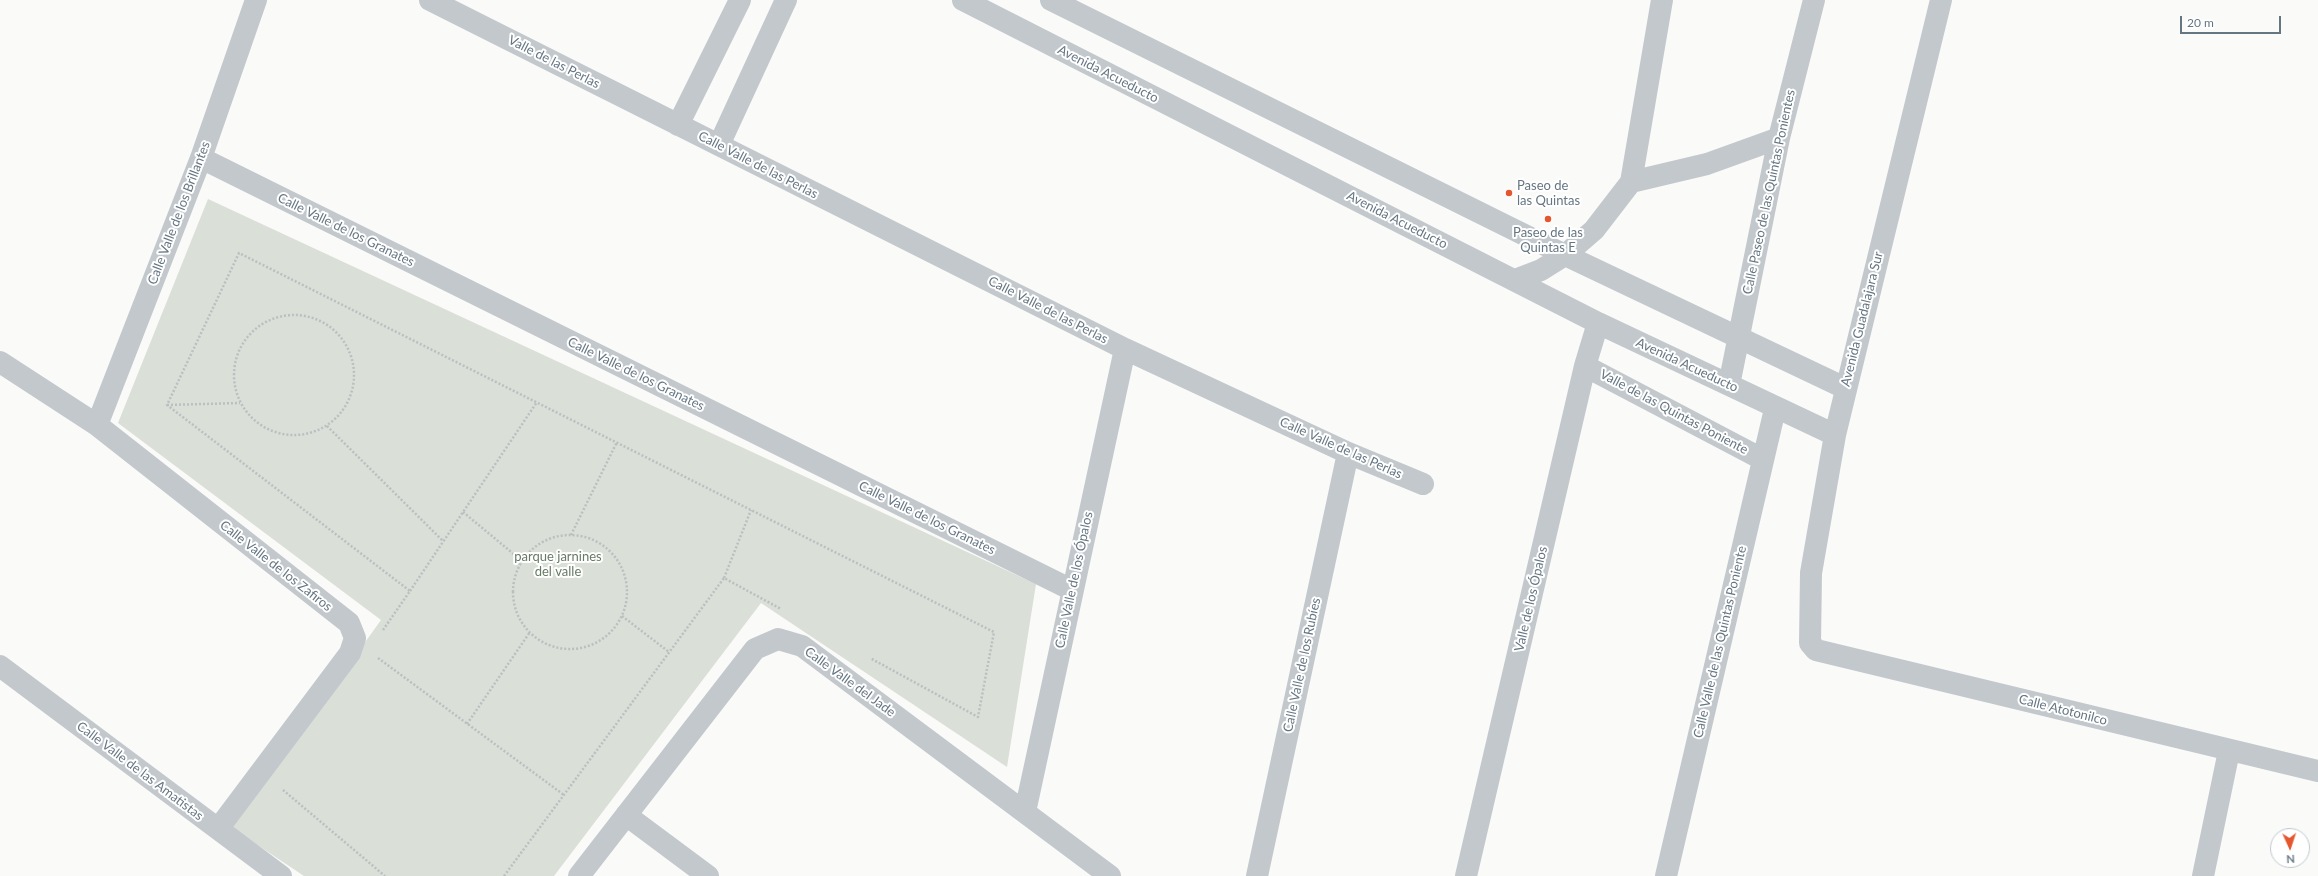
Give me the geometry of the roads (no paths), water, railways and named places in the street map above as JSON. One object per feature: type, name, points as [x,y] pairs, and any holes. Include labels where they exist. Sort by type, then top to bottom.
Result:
[{"type":"street","name":"Calle Valle de los Brillantes","points":[[97,425],[201,158],[256,0]]},
{"type":"street","name":"Valle de las Perlas","points":[[430,0],[678,125]]},
{"type":"street","points":[[678,125],[740,0]]},
{"type":"street","points":[[719,146],[786,0]]},
{"type":"street","name":"Avenida Acueducto","points":[[962,0],[1598,323],[1729,385],[1775,409],[1835,435]]},
{"type":"street","points":[[1051,0],[1565,255],[1738,339],[1845,388]]},
{"type":"street","points":[[1515,280],[1541,270],[1565,255],[1594,230],[1631,182],[1662,0]]},
{"type":"street","name":"Calle Paseo de las Quintas Ponientes","points":[[1729,385],[1779,138],[1814,0]]},
{"type":"street","name":"Avenida Guadalajara Sur","points":[[1810,643],[1811,573],[1835,435],[1845,388],[1941,0]]},
{"type":"street","name":"Calle Valle de las Perlas","points":[[678,125],[1125,349],[1348,453],[1423,484]]},
{"type":"street","points":[[1631,182],[1706,164],[1779,138]]},
{"type":"street","name":"Calle Valle de los Granates","points":[[201,158],[1072,590]]},
{"type":"street","name":"Valle de los Ópalos","points":[[1466,876],[1585,366],[1598,323]]},
{"type":"street","name":"Calle Valle de los Ópalos","points":[[1025,812],[1125,349]]},
{"type":"street","name":"Calle Valle de los Zafiros","points":[[0,362],[97,425],[349,624],[356,638],[350,653],[218,829]]},
{"type":"street","name":"Valle de las Quintas Poniente","points":[[1585,366],[1762,459]]},
{"type":"street","name":"Calle Valle de las Quintas Poniente","points":[[1666,876],[1762,459],[1775,409]]},
{"type":"street","name":"Calle Valle de los Rubíes","points":[[1257,876],[1348,453]]},
{"type":"street","name":"Calle Valle del Jade","points":[[579,876],[755,649],[778,638],[802,646],[1110,876]]},
{"type":"street","name":"Calle Atotonilco","points":[[1810,643],[1816,650],[2229,751],[2318,771]]},
{"type":"street","name":"Calle Valle de las Amatistas","points":[[0,666],[281,876]]},
{"type":"street","points":[[2203,876],[2229,751]]},
{"type":"street","points":[[626,815],[708,876]]},
{"type":"place","name":"Paseo de las Quintas","points":[[1509,193]]},
{"type":"place","name":"Paseo de las Quintas E","points":[[1548,219]]},
{"type":"park label","name":"parque jarnines del valle","points":[[558,564]]}]
